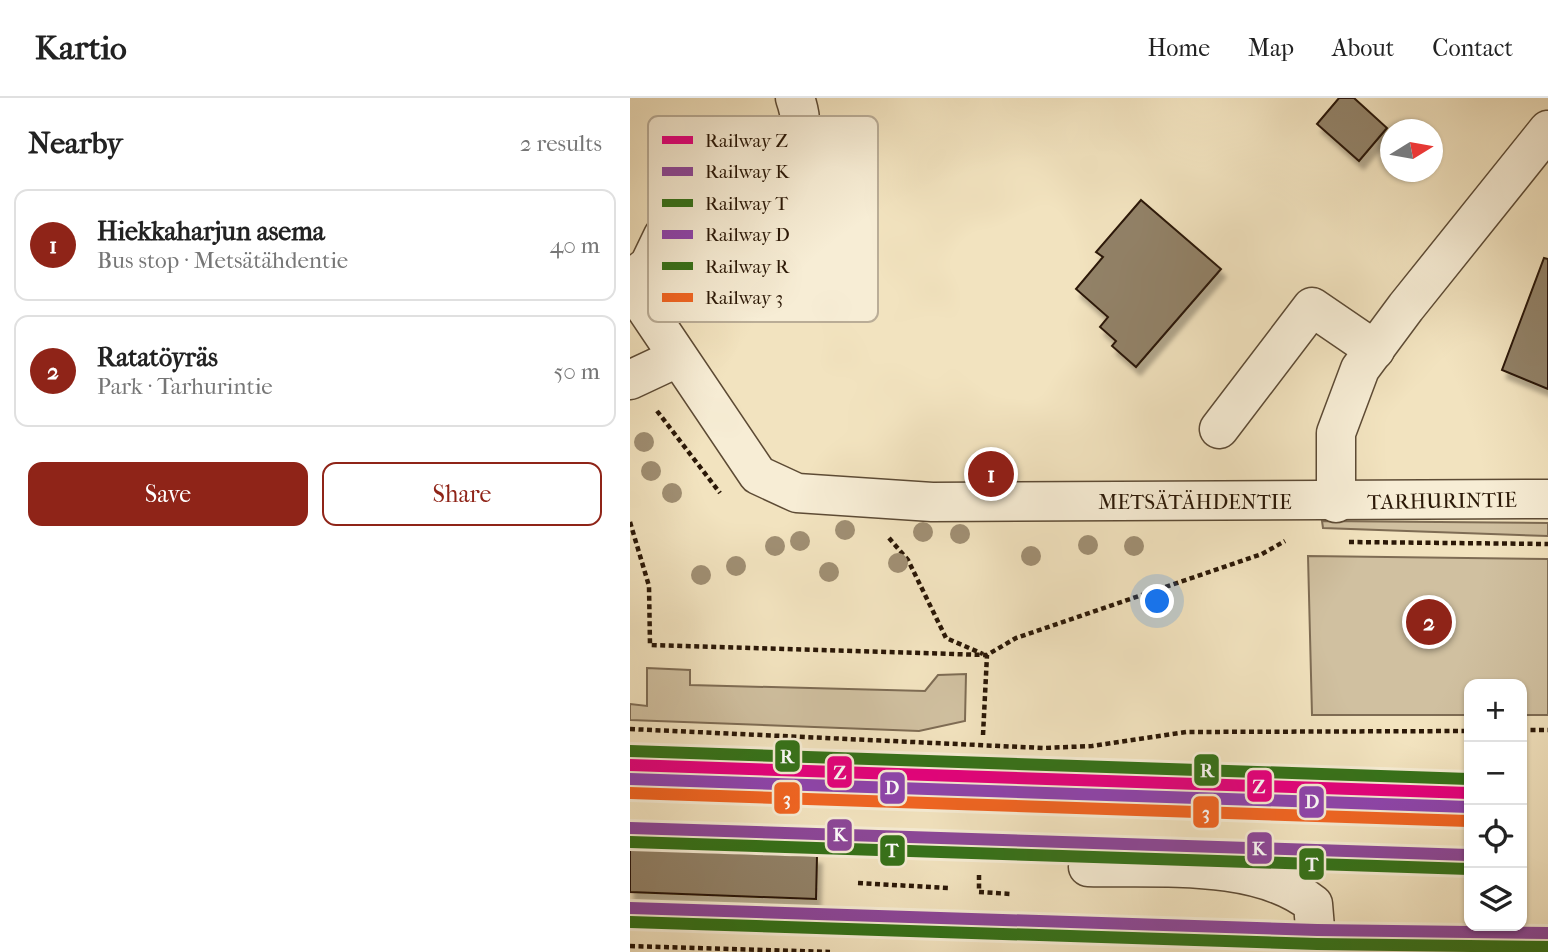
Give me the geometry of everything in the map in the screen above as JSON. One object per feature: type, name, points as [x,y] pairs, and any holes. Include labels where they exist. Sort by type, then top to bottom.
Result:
[{"type":"street","points":[[795,98],[798,116]]},
{"type":"street","points":[[1336,503],[1336,433],[1355,381],[1375,349],[1548,130]]},
{"type":"street","points":[[630,283],[648,266]]},
{"type":"street","name":"METSÄTÄHDENTIE","points":[[630,283],[648,312]]},
{"type":"street","points":[[1219,429],[1312,307],[1375,349]]},
{"type":"street","name":"METSÄTÄHDENTIE","points":[[654,322],[758,475],[797,493],[932,502],[1336,503]]},
{"type":"street","points":[[630,380],[677,358]]},
{"type":"street","name":"TARHURINTIE","points":[[1336,503],[1548,499]]},
{"type":"street","points":[[1088,867],[1231,871],[1296,890],[1313,904],[1317,952]]},
{"type":"path","points":[[630,522],[649,586],[650,645],[987,655],[1016,638],[1262,554],[1285,541],[1298,541]]},
{"type":"path","points":[[883,531],[908,560],[946,638],[987,655]]},
{"type":"path","points":[[1338,542],[1548,544]]},
{"type":"path","points":[[983,735],[987,655]]},
{"type":"path","points":[[630,729],[1043,748],[1092,746],[1186,732],[1464,730]]},
{"type":"path","points":[[1527,730],[1548,730]]},
{"type":"path","points":[[979,875],[979,892],[1011,894]]},
{"type":"path","points":[[858,883],[948,888]]},
{"type":"path","points":[[630,946],[830,952]]},
{"type":"shaded area","points":[[1322,521],[1548,523],[1548,536],[1323,528]]},
{"type":"shaded area","points":[[1308,556],[1548,559],[1548,715],[1527,715],[1527,679],[1464,679],[1464,715],[1312,715]]},
{"type":"shaded area","points":[[647,668],[690,670],[690,685],[925,691],[938,675],[966,674],[965,721],[919,731],[630,720],[630,704],[647,706]]},
{"type":"building","points":[[1339,98],[1354,98],[1380,122],[1380,136],[1359,161],[1317,124]]},
{"type":"building","points":[[1141,200],[1221,269],[1136,367],[1112,346],[1116,341],[1100,327],[1108,317],[1076,289],[1103,257],[1096,252]]},
{"type":"building","points":[[1544,258],[1548,259],[1548,389],[1502,370]]},
{"type":"building","points":[[630,849],[817,856],[816,899],[630,892]]},
{"type":"rail line","name":"R","points":[[630,751],[1464,779]]},
{"type":"rail line","name":"Z","points":[[630,765],[1464,793]]},
{"type":"rail line","name":"D","points":[[630,779],[1464,807]]},
{"type":"rail line","name":"3","points":[[630,793],[1464,821]]},
{"type":"rail line","name":"K","points":[[630,828],[1464,855]]},
{"type":"rail line","name":"T","points":[[630,842],[1464,869]]},
{"type":"rail line","name":"K","points":[[630,908],[1317,930],[1548,933]]},
{"type":"rail line","name":"T","points":[[630,922],[1317,944],[1548,947]]},
{"type":"place","name":"Hiekkaharjun asema","points":[[991,474]]},
{"type":"place","name":"Ratatöyräs","points":[[1429,622]]}]
